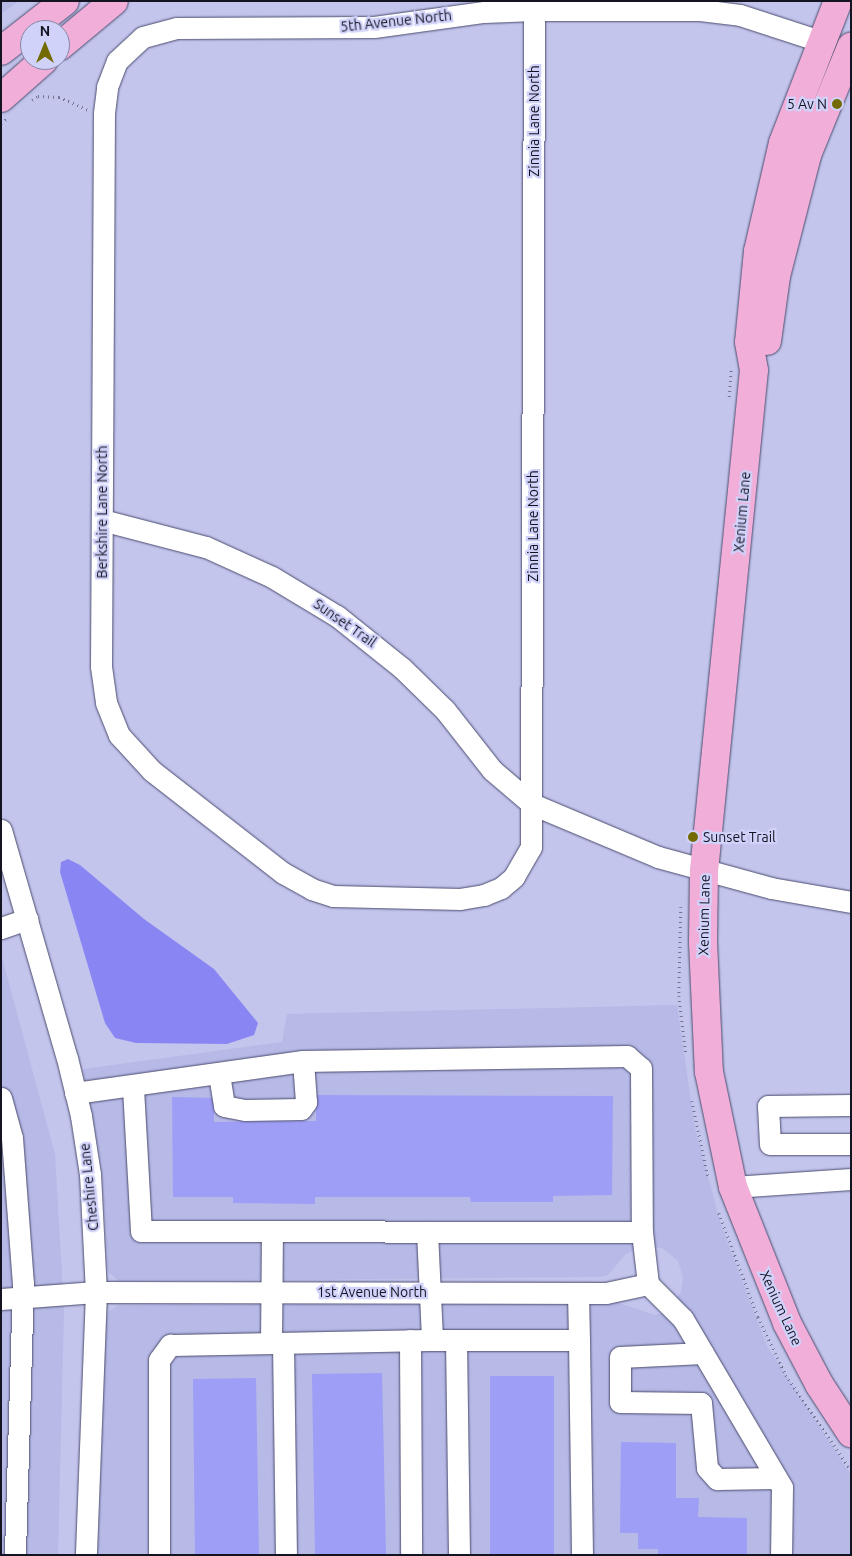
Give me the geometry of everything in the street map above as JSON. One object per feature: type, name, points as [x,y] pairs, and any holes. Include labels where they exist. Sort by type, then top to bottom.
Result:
[{"type":"main road","points":[[1,51],[65,1]]},
{"type":"main road","points":[[70,38],[114,1]]},
{"type":"main road","name":"Xenium Lane","points":[[838,1],[820,41],[783,143],[758,251],[749,342],[754,370],[704,871],[702,942],[709,1072],[733,1187],[787,1323],[819,1384],[851,1432]]},
{"type":"main road","name":"Xenium Lane","points":[[754,370],[767,341],[776,276],[807,155],[851,47]]},
{"type":"main road","points":[[13,106],[37,70]]},
{"type":"street","name":"5th Avenue North","points":[[177,28],[374,27],[484,12],[534,10],[700,10],[740,15],[820,41]]},
{"type":"street","name":"Zinnia Lane North","points":[[360,899],[473,898],[501,888],[520,870],[528,855],[532,804],[534,10]]},
{"type":"street","name":"Berkshire Lane North","points":[[177,28],[143,37],[117,61],[107,87],[104,113],[102,678],[109,714],[119,735],[152,771],[283,873],[324,894],[360,899]]},
{"type":"street","name":"Sunset Trail","points":[[102,520],[206,547],[272,577],[337,616],[402,668],[445,710],[492,770],[532,804],[658,858],[771,888],[851,902]]},
{"type":"street","name":"Cheshire Lane","points":[[1,830],[76,1093],[90,1174],[96,1292],[86,1555]]},
{"type":"street","points":[[1,928],[27,919]]},
{"type":"street","points":[[76,1093],[133,1087],[303,1061],[627,1056],[641,1068],[642,1232],[648,1284],[682,1320],[782,1487],[781,1555]]},
{"type":"street","points":[[219,1074],[224,1106],[246,1110],[301,1109],[306,1102],[303,1061]]},
{"type":"street","points":[[133,1087],[141,1231],[642,1232]]},
{"type":"street","points":[[1,1098],[12,1138],[23,1299],[15,1555]]},
{"type":"street","points":[[851,1106],[768,1106],[770,1144],[851,1144]]},
{"type":"street","points":[[733,1187],[851,1178]]},
{"type":"street","points":[[272,1232],[270,1292],[277,1343],[286,1555]]},
{"type":"street","points":[[427,1232],[432,1340]]},
{"type":"street","name":"1st Avenue North","points":[[1,1299],[23,1299],[96,1292],[606,1293],[648,1284]]},
{"type":"street","points":[[578,1293],[582,1555]]},
{"type":"street","points":[[158,1555],[159,1360],[170,1345],[410,1340],[579,1340]]},
{"type":"street","points":[[410,1340],[411,1555]]},
{"type":"street","points":[[456,1340],[459,1555]]},
{"type":"street","points":[[702,1353],[620,1357],[620,1402],[701,1403],[722,1387]]},
{"type":"street","points":[[701,1403],[707,1468],[717,1479],[776,1478]]},
{"type":"path","points":[[1,123],[13,106],[38,96],[59,97],[92,112],[104,113]]},
{"type":"shaded area","points":[[1,1],[19,1],[1,14]]},
{"type":"shaded area","points":[[68,859],[80,865],[144,919],[214,969],[258,1023],[254,1035],[227,1044],[136,1043],[115,1038],[105,1023],[60,872],[61,862]]},
{"type":"shaded area","points":[[1,954],[55,1154],[64,1310],[58,1555],[1,1555]]},
{"type":"shaded area","points":[[677,1005],[695,1128],[721,1225],[767,1346],[851,1475],[851,1555],[98,1555],[105,1320],[108,1312],[119,1305],[619,1303],[655,1315],[663,1313],[673,1303],[681,1292],[683,1277],[678,1261],[662,1248],[643,1246],[626,1254],[608,1275],[601,1277],[119,1281],[108,1272],[102,1167],[83,1069],[282,1042],[287,1014]]},
{"type":"building","points":[[316,1095],[613,1096],[612,1195],[553,1196],[553,1202],[471,1202],[470,1197],[315,1197],[315,1204],[233,1203],[233,1197],[173,1197],[172,1097],[214,1098],[214,1122],[316,1121]]},
{"type":"building","points":[[382,1373],[386,1555],[315,1555],[312,1374]]},
{"type":"building","points":[[490,1376],[554,1376],[554,1555],[490,1555]]},
{"type":"building","points":[[256,1378],[259,1555],[195,1555],[193,1379]]},
{"type":"building","points":[[621,1442],[676,1443],[676,1498],[699,1498],[698,1517],[747,1518],[747,1555],[658,1555],[658,1549],[638,1549],[638,1533],[620,1533]]},
{"type":"place","name":"5 Av N","points":[[837,104]]},
{"type":"place","name":"Sunset Trail","points":[[693,837]]}]
